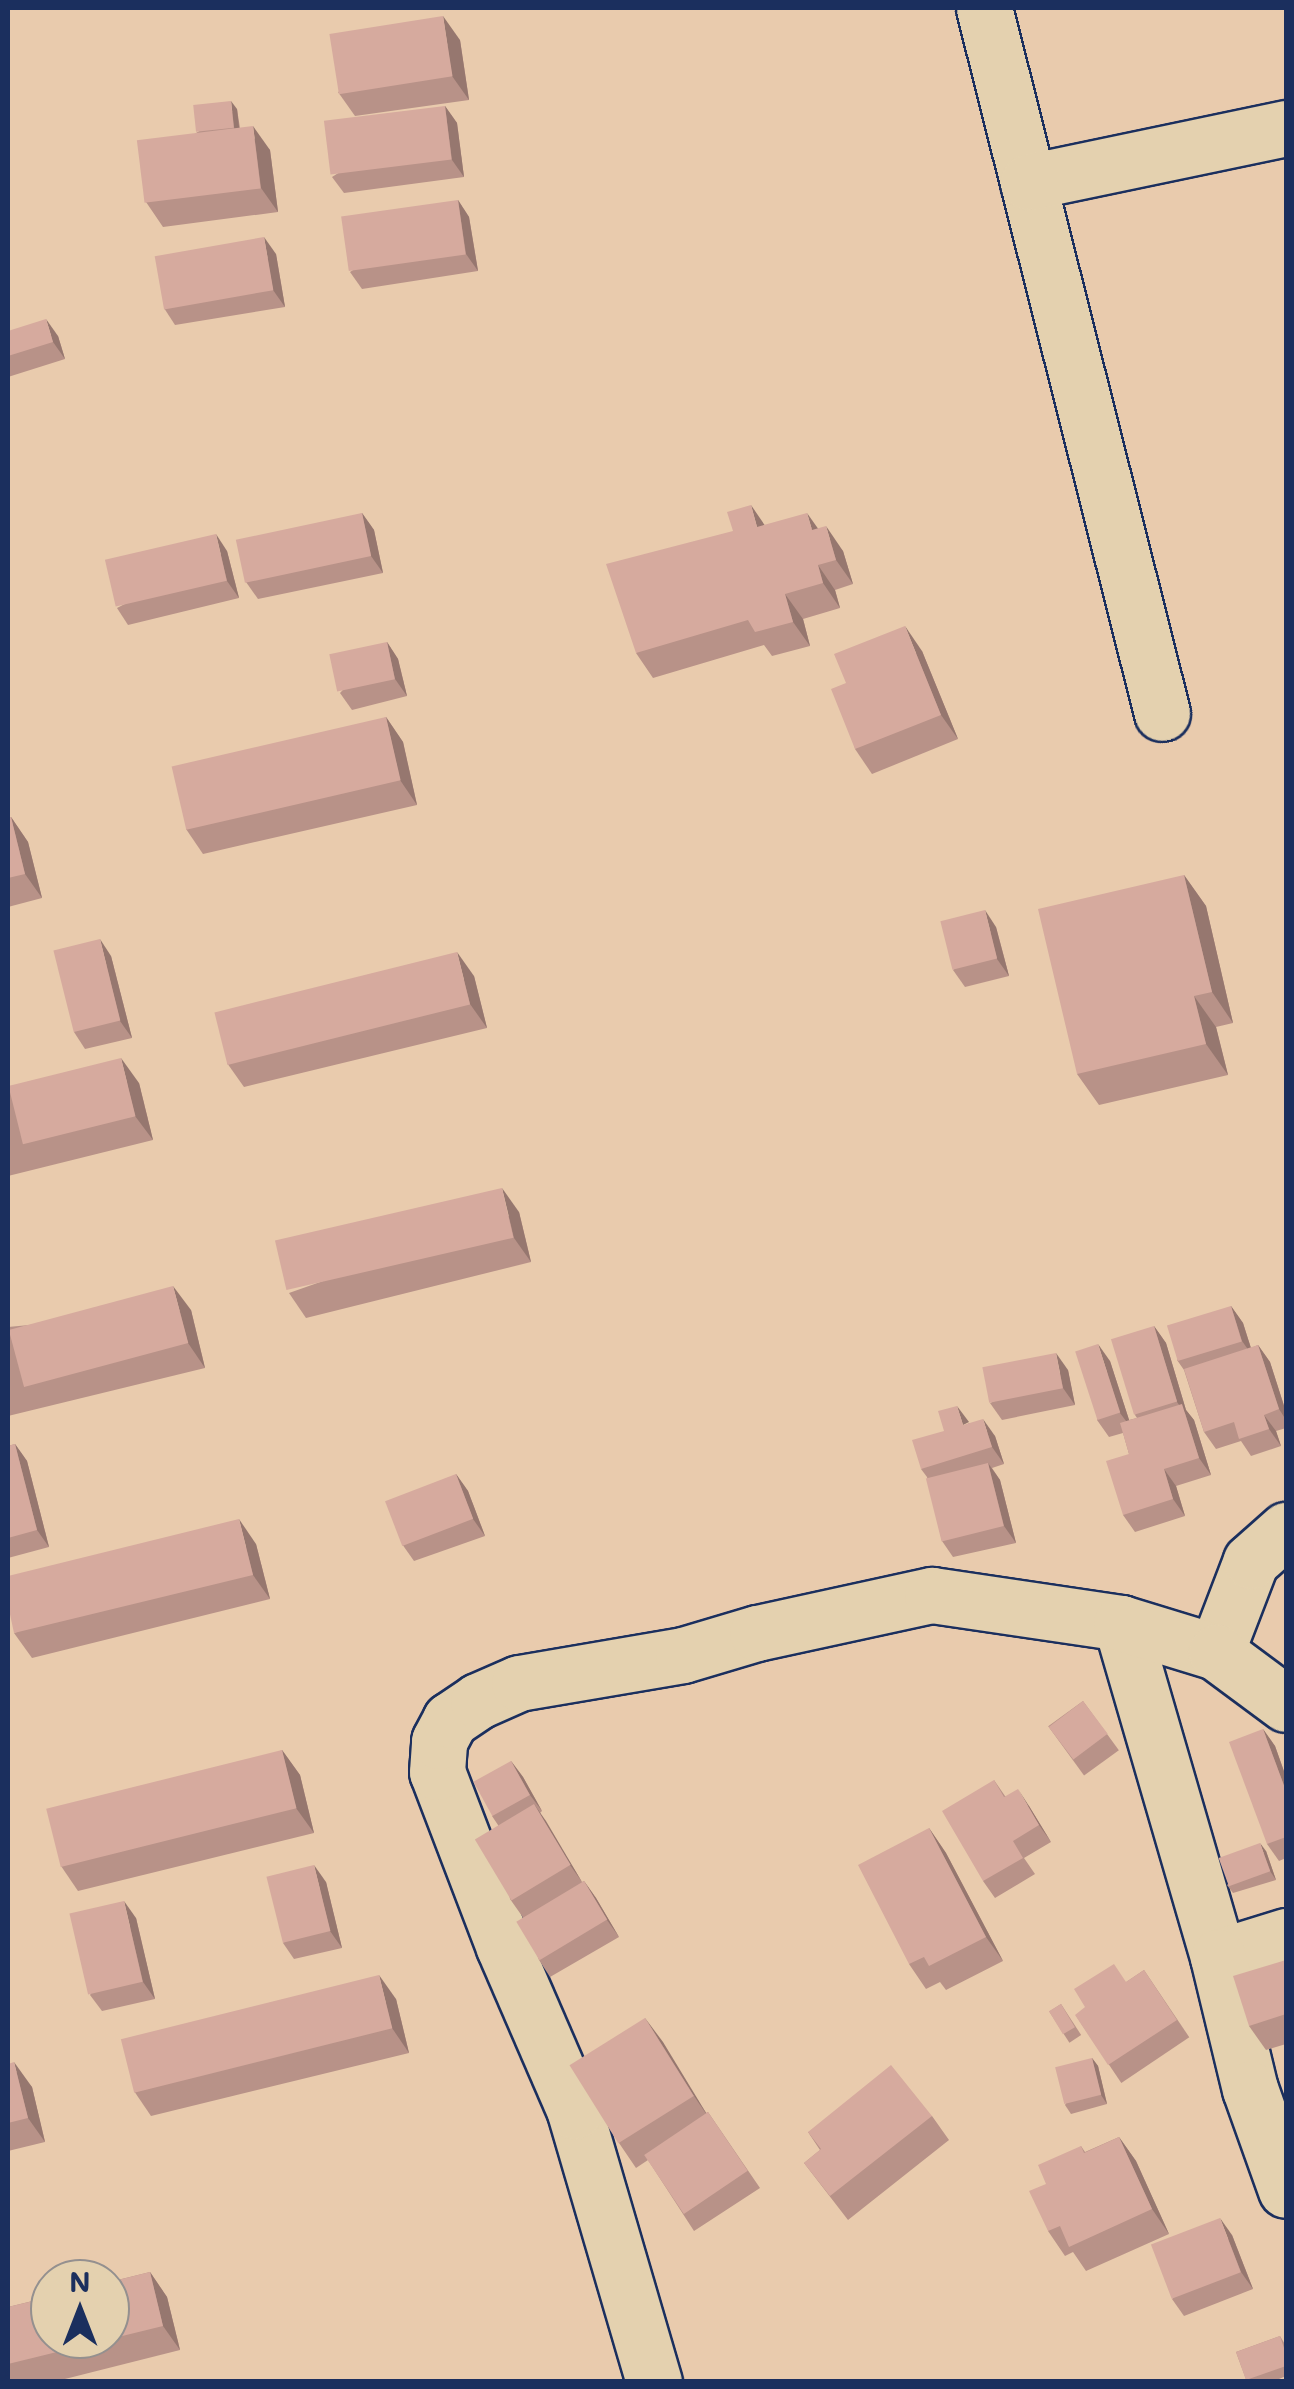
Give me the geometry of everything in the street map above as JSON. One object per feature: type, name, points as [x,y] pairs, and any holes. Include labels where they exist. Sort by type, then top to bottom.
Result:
[{"type":"street","points":[[984,8],[1162,713]]},
{"type":"street","points":[[1028,182],[1286,128]]},
{"type":"street","points":[[1216,1652],[1250,1561],[1286,1530]]},
{"type":"street","points":[[654,2382],[575,2110],[504,1946],[437,1772],[439,1741],[450,1720],[478,1701],[519,1683],[683,1655],[757,1633],[932,1595],[1121,1623],[1216,1652],[1286,1704]]},
{"type":"street","points":[[1121,1623],[1218,1957],[1250,2089],[1286,2190]]},
{"type":"street","points":[[1218,1957],[1286,1936]]},
{"type":"building","points":[[443,16],[453,76],[339,94],[329,34]]},
{"type":"building","points":[[231,101],[234,128],[196,132],[193,105]]},
{"type":"building","points":[[445,106],[452,160],[330,174],[324,121]]},
{"type":"building","points":[[253,126],[261,189],[145,203],[137,140]]},
{"type":"building","points":[[458,200],[466,254],[349,271],[341,216]]},
{"type":"building","points":[[264,237],[273,290],[164,309],[155,256]]},
{"type":"building","points":[[46,319],[53,342],[8,356],[8,331]]},
{"type":"building","points":[[751,505],[757,527],[807,513],[812,530],[826,526],[836,560],[818,565],[823,583],[785,594],[793,622],[755,632],[748,620],[636,653],[606,564],[733,531],[727,512]]},
{"type":"building","points":[[362,513],[371,556],[245,583],[236,540]]},
{"type":"building","points":[[216,534],[227,581],[116,606],[105,560]]},
{"type":"building","points":[[905,626],[941,715],[855,749],[831,689],[846,683],[834,654]]},
{"type":"building","points":[[387,642],[395,679],[337,691],[329,654]]},
{"type":"building","points":[[386,717],[401,780],[186,830],[172,766]]},
{"type":"building","points":[[11,817],[25,874],[8,878],[8,818]]},
{"type":"building","points":[[1184,875],[1212,992],[1194,996],[1206,1044],[1077,1074],[1038,909]]},
{"type":"building","points":[[985,910],[997,959],[952,970],[940,921]]},
{"type":"building","points":[[100,939],[120,1021],[74,1032],[53,951]]},
{"type":"building","points":[[457,952],[470,1004],[227,1065],[214,1012]]},
{"type":"building","points":[[121,1058],[136,1116],[23,1144],[8,1086]]},
{"type":"building","points":[[502,1188],[513,1238],[286,1290],[275,1240]]},
{"type":"building","points":[[173,1286],[188,1343],[24,1387],[9,1330]]},
{"type":"building","points":[[1231,1306],[1242,1341],[1178,1361],[1167,1326]]},
{"type":"building","points":[[1154,1326],[1177,1402],[1134,1415],[1111,1339]]},
{"type":"building","points":[[1098,1344],[1120,1412],[1097,1420],[1075,1351]]},
{"type":"building","points":[[1258,1345],[1279,1409],[1264,1415],[1269,1429],[1239,1439],[1234,1422],[1204,1432],[1184,1369]]},
{"type":"building","points":[[1056,1353],[1063,1388],[989,1403],[982,1367]]},
{"type":"building","points":[[1182,1404],[1199,1458],[1164,1469],[1173,1499],[1123,1515],[1106,1461],[1129,1454],[1120,1423]]},
{"type":"building","points":[[957,1406],[963,1425],[983,1419],[992,1447],[921,1469],[912,1440],[944,1431],[938,1411]]},
{"type":"building","points":[[15,1444],[37,1530],[8,1538],[8,1446]]},
{"type":"building","points":[[988,1463],[1004,1526],[942,1542],[926,1478]]},
{"type":"building","points":[[456,1474],[473,1519],[402,1546],[385,1501]]},
{"type":"building","points":[[239,1519],[253,1575],[14,1633],[8,1605],[8,1576]]},
{"type":"building","points":[[1083,1701],[1108,1734],[1073,1760],[1049,1727]]},
{"type":"building","points":[[1263,1729],[1286,1791],[1286,1837],[1267,1844],[1229,1742]]},
{"type":"building","points":[[282,1750],[297,1808],[61,1867],[46,1809]]},
{"type":"building","points":[[511,1761],[530,1795],[492,1816],[473,1782]]},
{"type":"building","points":[[994,1780],[1004,1797],[1018,1789],[1039,1825],[1013,1841],[1023,1858],[983,1881],[942,1811]]},
{"type":"building","points":[[534,1804],[571,1865],[511,1900],[475,1840]]},
{"type":"building","points":[[929,1828],[986,1937],[929,1966],[924,1957],[909,1964],[858,1865]]},
{"type":"building","points":[[1260,1843],[1270,1871],[1229,1886],[1219,1858]]},
{"type":"building","points":[[314,1865],[330,1931],[283,1943],[266,1877]]},
{"type":"building","points":[[584,1881],[607,1920],[539,1960],[516,1922]]},
{"type":"building","points":[[124,1901],[143,1982],[88,1994],[69,1914]]},
{"type":"building","points":[[1286,1960],[1286,2014],[1249,2026],[1233,1976]]},
{"type":"building","points":[[1114,1964],[1126,1982],[1144,1970],[1177,2020],[1108,2065],[1075,2015],[1085,2007],[1074,1989]]},
{"type":"building","points":[[379,1975],[392,2028],[134,2093],[121,2039]]},
{"type":"building","points":[[1061,2004],[1075,2027],[1063,2034],[1049,2011]]},
{"type":"building","points":[[645,2018],[694,2096],[618,2143],[570,2065]]},
{"type":"building","points":[[1092,2058],[1101,2095],[1064,2104],[1055,2067]]},
{"type":"building","points":[[14,2062],[28,2118],[8,2123],[8,2064]]},
{"type":"building","points":[[891,2065],[932,2116],[830,2196],[804,2163],[821,2149],[808,2132]]},
{"type":"building","points":[[708,2112],[748,2171],[684,2214],[644,2155]]},
{"type":"building","points":[[1119,2137],[1152,2209],[1069,2247],[1060,2226],[1048,2231],[1029,2191],[1046,2184],[1038,2165],[1081,2146],[1084,2153]]},
{"type":"building","points":[[1220,2218],[1241,2272],[1172,2299],[1151,2245]]},
{"type":"building","points":[[150,2272],[163,2326],[130,2334],[130,2277]]},
{"type":"building","points":[[30,2302],[30,2359],[8,2364],[8,2307]]},
{"type":"building","points":[[1280,2336],[1286,2366],[1246,2380],[1236,2352]]}]
